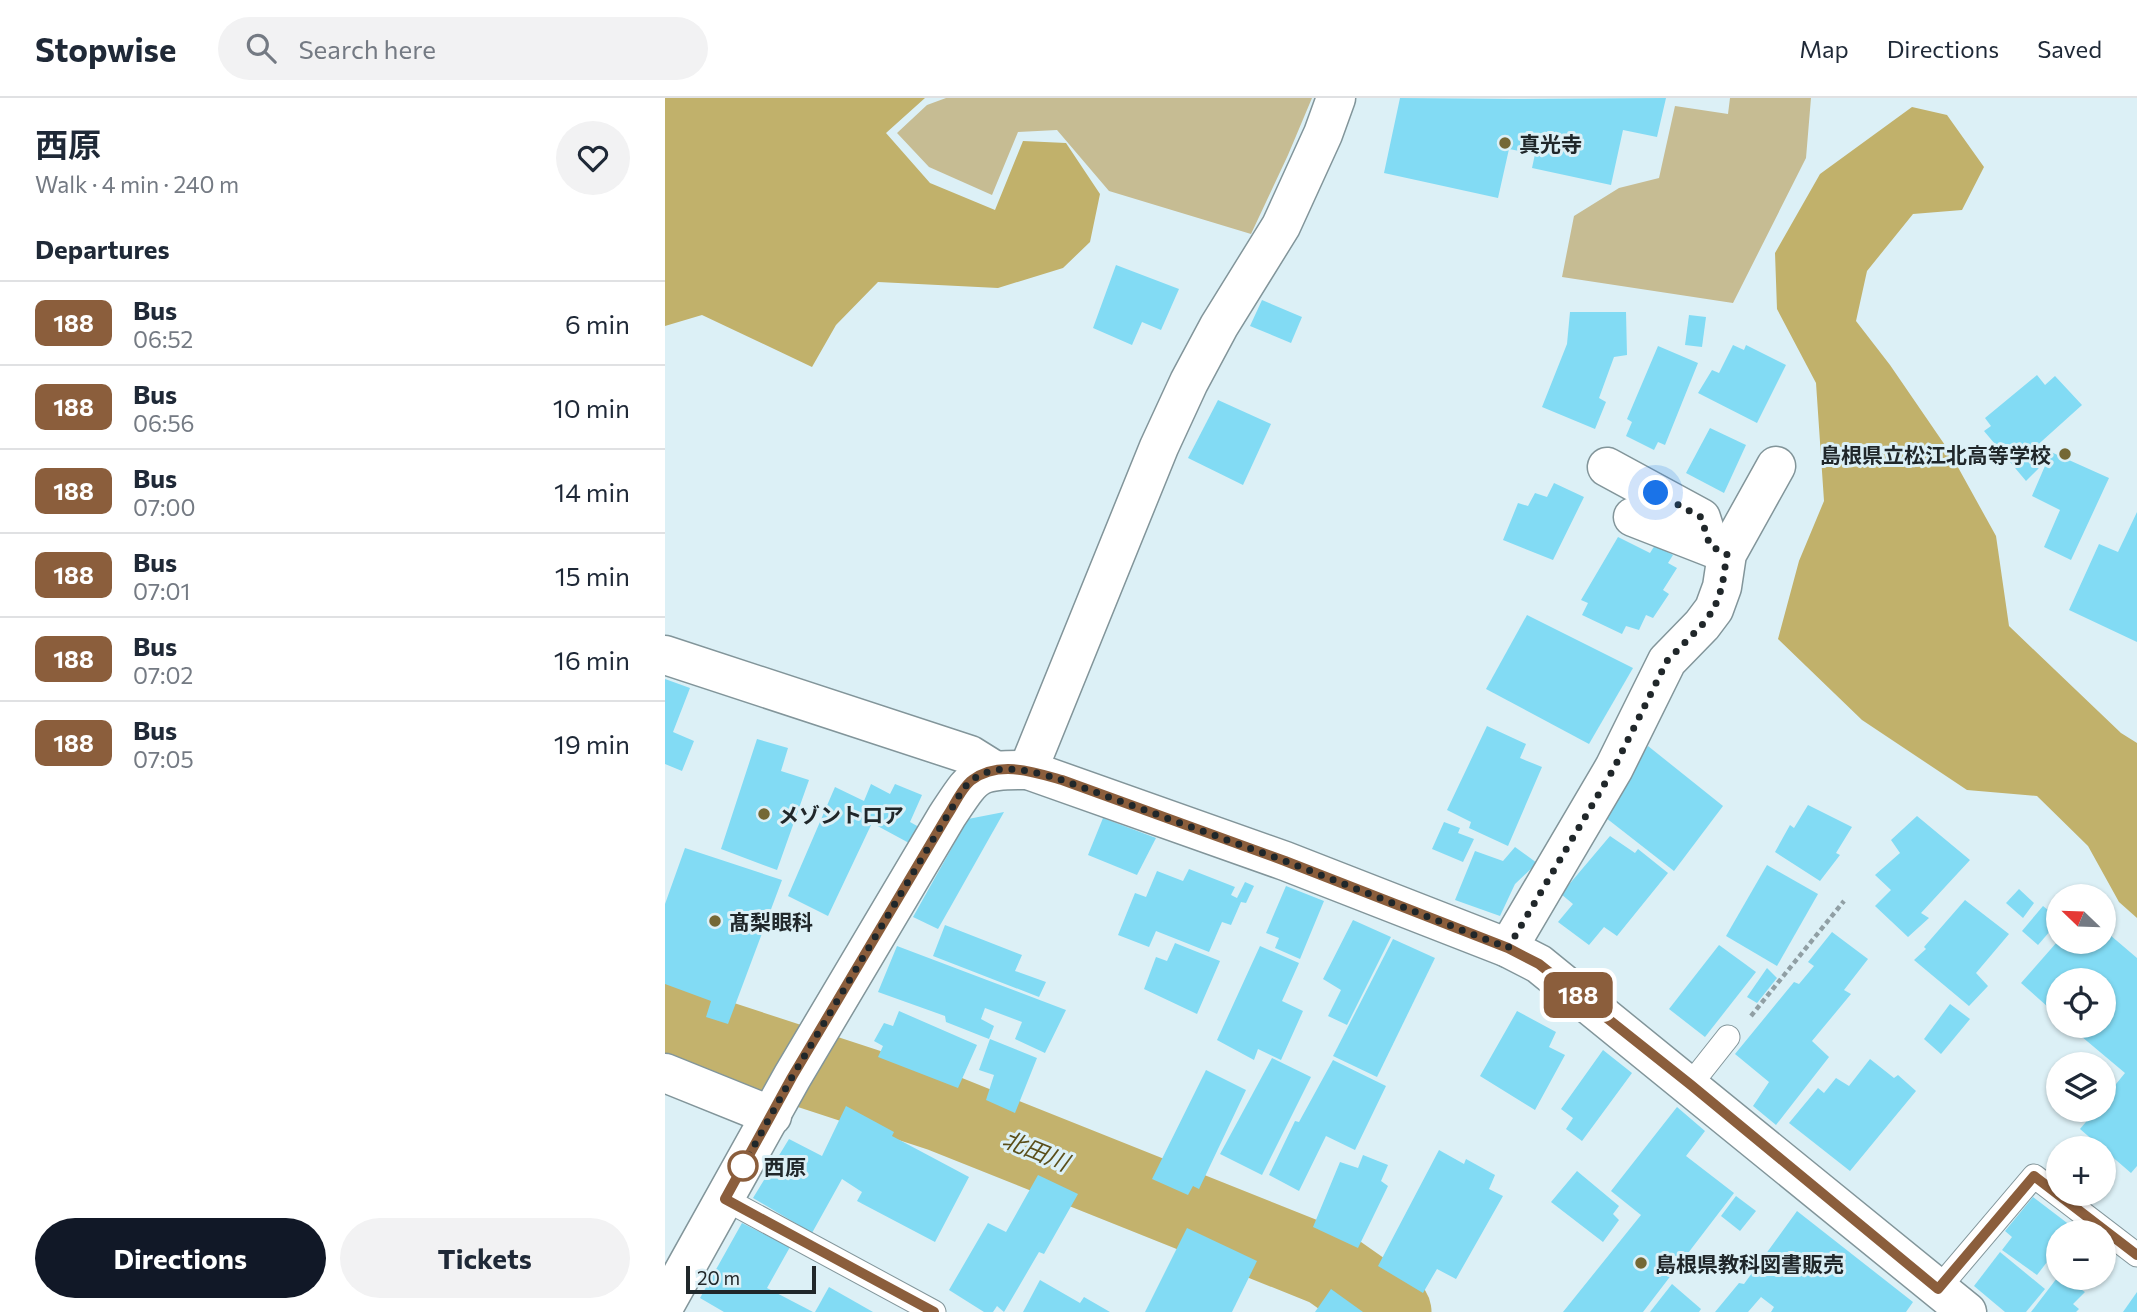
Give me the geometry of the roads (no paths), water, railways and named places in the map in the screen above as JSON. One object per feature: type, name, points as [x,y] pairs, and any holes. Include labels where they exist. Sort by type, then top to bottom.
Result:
[{"type":"street","points":[[1011,770],[1189,382],[1219,326],[1281,226],[1323,134],[1336,98]]},
{"type":"street","points":[[1718,550],[1776,466]]},
{"type":"street","points":[[1508,948],[1614,768],[1667,661],[1714,609],[1722,587],[1718,550],[1701,517],[1607,467]]},
{"type":"street","points":[[1633,517],[1718,550]]},
{"type":"street","points":[[665,655],[1285,861],[1508,948],[1539,964],[1952,1300]]},
{"type":"street","points":[[665,1305],[792,1077],[971,780],[1011,770]]},
{"type":"street","points":[[665,1073],[772,1116]]},
{"type":"lane","points":[[1691,1085],[1728,1037]]},
{"type":"lane","points":[[1952,1300],[2034,1176],[2137,1255]]},
{"type":"lane","points":[[725,1199],[934,1312]]},
{"type":"waterway","name":"北田川","points":[[665,1022],[943,1113],[1328,1267],[1392,1312]]},
{"type":"place","name":"真光寺","points":[[1505,143]]},
{"type":"place","name":"島根県立松江北高等学校","points":[[2065,454]]},
{"type":"place","name":"メゾントロア","points":[[764,814]]},
{"type":"place","name":"髙梨眼科","points":[[715,921]]},
{"type":"place","name":"西原","points":[[743,1166]]},
{"type":"place","name":"島根県教科図書販売","points":[[1641,1263]]}]
